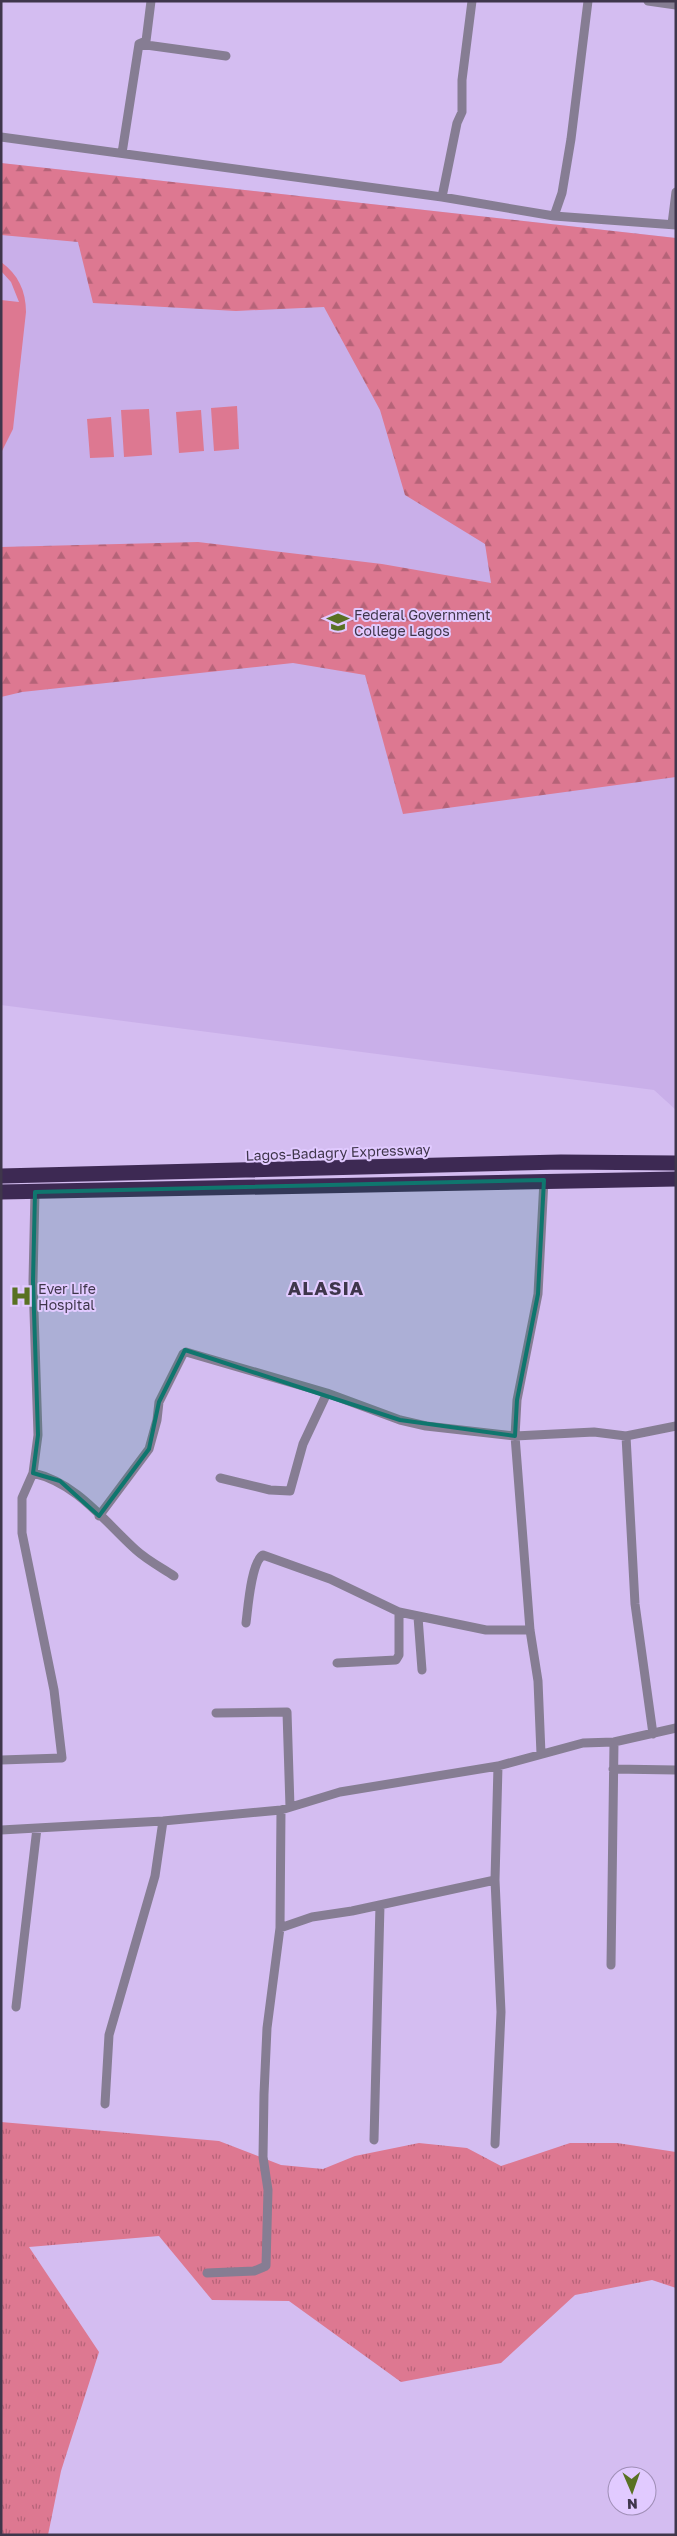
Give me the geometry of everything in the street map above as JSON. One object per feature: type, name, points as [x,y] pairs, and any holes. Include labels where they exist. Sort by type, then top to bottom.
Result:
[{"type":"highway","name":"Lagos-Badagry Expressway","points":[[1,1176],[561,1162],[676,1163]]},
{"type":"highway","points":[[1,1192],[544,1180],[676,1179]]},
{"type":"street","points":[[139,44],[146,41],[151,1]]},
{"type":"street","points":[[442,198],[457,123],[462,112],[462,80],[472,1]]},
{"type":"street","points":[[554,216],[562,193],[584,54],[588,1]]},
{"type":"street","points":[[648,1],[676,5]]},
{"type":"street","points":[[139,44],[226,56]]},
{"type":"street","points":[[122,153],[139,44]]},
{"type":"street","points":[[1,137],[442,198],[554,216],[674,224],[676,192]]},
{"type":"street","points":[[541,1754],[538,1680],[530,1630],[514,1436],[517,1400],[538,1294],[544,1180]]},
{"type":"street","points":[[1,1760],[62,1758],[52,1681],[22,1533],[22,1498],[33,1473],[38,1435],[33,1281],[35,1192]]},
{"type":"street","points":[[99,1516],[149,1449],[157,1420],[159,1402],[183,1354],[190,1352],[327,1393],[400,1420],[426,1426],[514,1436],[594,1432],[626,1436],[676,1426]]},
{"type":"street","points":[[220,1478],[270,1490],[290,1490],[303,1444],[327,1393]]},
{"type":"street","points":[[626,1436],[635,1604],[653,1734]]},
{"type":"street","points":[[33,1473],[60,1481],[77,1493],[138,1552],[174,1576]]},
{"type":"street","points":[[246,1622],[253,1575],[259,1559],[263,1555],[330,1579],[399,1612],[486,1630],[530,1630]]},
{"type":"street","points":[[337,1663],[396,1660],[399,1655],[399,1612]]},
{"type":"street","points":[[418,1617],[422,1670]]},
{"type":"street","points":[[207,2273],[254,2272],[266,2266],[268,2190],[262,2157],[264,2094],[267,2028],[280,1928],[287,1712],[216,1713]]},
{"type":"street","points":[[1,1830],[163,1821],[285,1809],[340,1792],[498,1766],[583,1744],[614,1742],[676,1728]]},
{"type":"street","points":[[611,1966],[614,1742]]},
{"type":"street","points":[[495,2144],[501,2012],[495,1880],[498,1766]]},
{"type":"street","points":[[613,1769],[676,1770]]},
{"type":"street","points":[[105,2104],[109,2035],[155,1876],[163,1821]]},
{"type":"street","points":[[16,2007],[37,1828]]},
{"type":"street","points":[[280,1928],[312,1918],[495,1880]]},
{"type":"street","points":[[374,2140],[380,1905]]},
{"type":"highlighted area","points":[[544,1180],[538,1294],[517,1400],[515,1436],[400,1420],[185,1350],[159,1402],[149,1449],[99,1516],[60,1481],[33,1473],[38,1435],[33,1281],[35,1192]]},
{"type":"shaded area","name":"Federal Government College Lagos","points":[[1,163],[676,238],[676,1110],[654,1090],[1,1005]]},
{"type":"green space","points":[[1,163],[676,238],[676,777],[403,814],[365,675],[293,663],[22,692],[1,697],[1,547],[198,542],[382,564],[491,583],[485,544],[405,495],[380,410],[324,307],[236,311],[93,303],[78,242],[1,235]]},
{"type":"green space","points":[[1,262],[12,272],[23,290],[26,312],[13,429],[1,453],[1,300],[19,302],[11,282],[1,271]]},
{"type":"green space","points":[[237,406],[239,449],[214,451],[211,408]]},
{"type":"green space","points":[[149,409],[152,455],[124,457],[121,410]]},
{"type":"green space","points":[[201,410],[204,451],[179,453],[176,412]]},
{"type":"green space","points":[[111,417],[114,457],[90,458],[87,419]]},
{"type":"green space","points":[[1,2122],[219,2141],[281,2165],[323,2169],[355,2156],[419,2143],[467,2148],[501,2166],[570,2143],[617,2143],[676,2152],[676,2288],[652,2280],[575,2295],[501,2363],[401,2382],[289,2301],[212,2300],[159,2236],[29,2247],[99,2352],[61,2471],[48,2535],[1,2535]]},
{"type":"place","name":"Federal Government College Lagos","points":[[338,622]]},
{"type":"place","name":"Ever Life Hospital","points":[[21,1296]]},
{"type":"district","name":"ALASIA","points":[[326,1287]]}]
